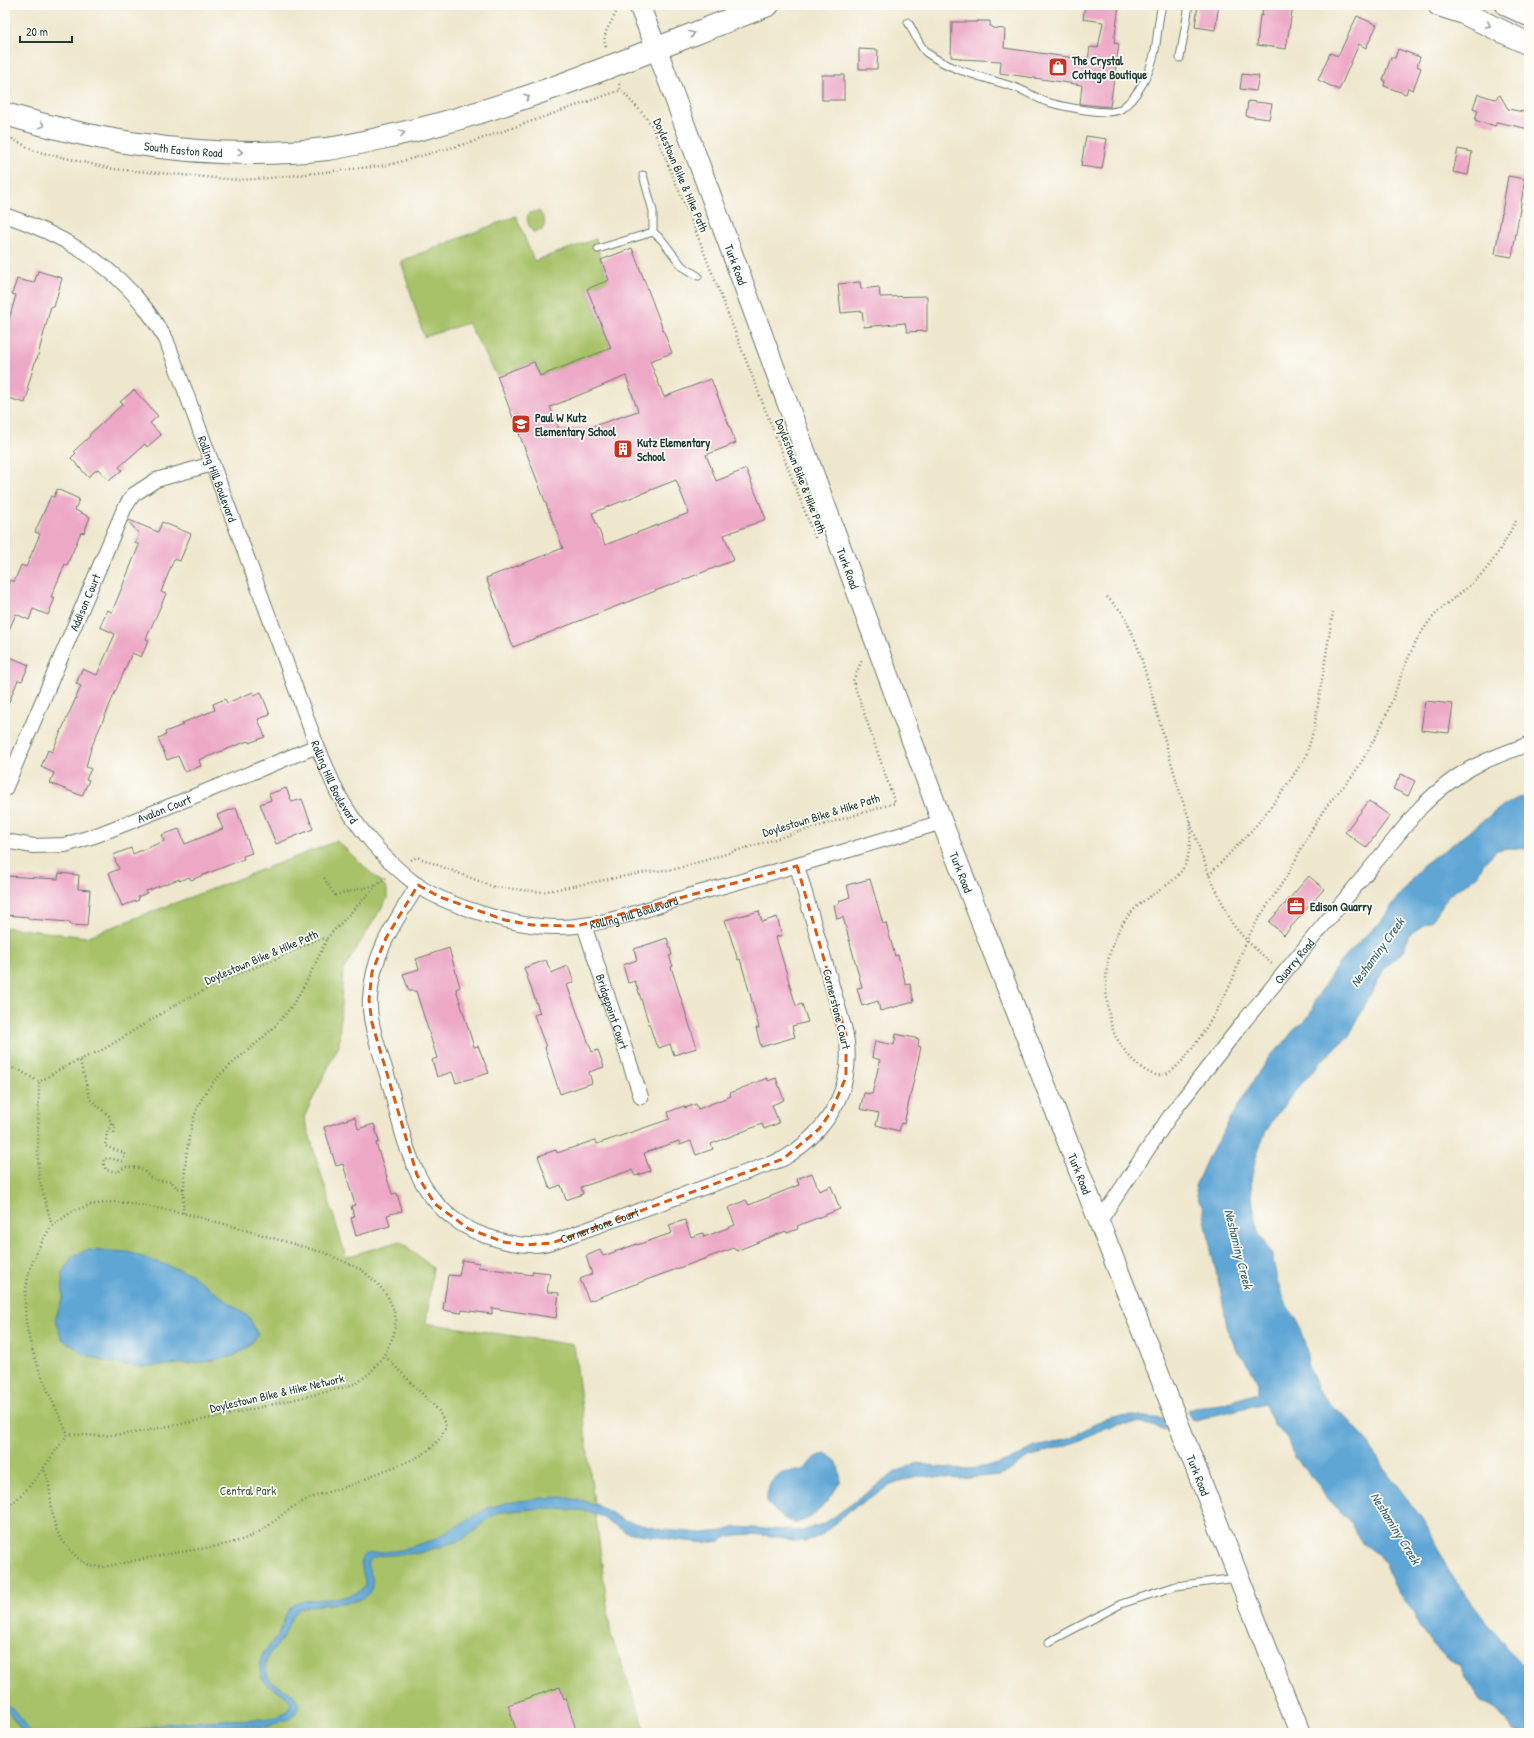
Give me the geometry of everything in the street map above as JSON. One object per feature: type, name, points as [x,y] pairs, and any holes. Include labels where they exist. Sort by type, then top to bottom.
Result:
[{"type":"main road","points":[[656,48],[768,5]]},
{"type":"main road","points":[[1439,5],[1461,12],[1529,44]]},
{"type":"main road","points":[[1507,5],[1529,15]]},
{"type":"main road","name":"South Easton Road","points":[[5,114],[45,126],[98,138],[152,147],[246,152],[304,151],[364,142],[447,122],[562,86],[612,64],[656,48]]},
{"type":"street","name":"Turk Road","points":[[639,5],[942,822],[1300,1733]]},
{"type":"street","name":"Rolling Hill Boulevard","points":[[5,214],[50,233],[78,247],[128,288],[146,309],[166,339],[317,746],[338,792],[358,824],[387,858],[418,885],[451,902],[505,920],[532,925],[584,925],[797,866],[942,822]]},
{"type":"street","name":"Addison Court","points":[[5,789],[124,509],[133,495],[156,480],[212,464]]},
{"type":"street","name":"Quarry Road","points":[[1099,1222],[1172,1113],[1245,1020],[1401,830],[1439,790],[1456,776],[1489,758],[1529,744]]},
{"type":"street","name":"Avalon Court","points":[[5,841],[33,846],[65,845],[144,816],[317,746]]},
{"type":"street","name":"Cornerstone Court","points":[[418,885],[386,938],[378,956],[372,972],[370,1000],[372,1023],[406,1143],[417,1175],[435,1204],[469,1229],[490,1238],[520,1244],[535,1245],[556,1241],[783,1159],[805,1144],[830,1114],[841,1092],[846,1077],[848,1049],[844,1027],[797,866]]},
{"type":"street","name":"Bridgepoint Court","points":[[584,925],[641,1097]]},
{"type":"lane","points":[[908,22],[926,52],[958,71],[988,78],[1022,90],[1046,102],[1101,112],[1120,110],[1133,99],[1148,73],[1155,50],[1158,20],[1162,5]]},
{"type":"lane","points":[[1180,58],[1189,5]]},
{"type":"lane","points":[[643,175],[653,211],[653,232],[662,240],[682,266],[698,276]]},
{"type":"lane","points":[[598,248],[653,232]]},
{"type":"lane","points":[[1049,1642],[1121,1604],[1176,1586],[1239,1578]]},
{"type":"path","name":"Doylestown Bike & Hike Path","points":[[618,5],[605,32],[605,43],[621,90],[648,119],[658,140],[700,242],[818,546]]},
{"type":"path","points":[[1191,821],[1188,855],[1184,866],[1176,878],[1134,910],[1114,939],[1110,952],[1106,982],[1107,1004],[1111,1023],[1120,1045],[1141,1068],[1152,1074],[1162,1076],[1174,1070],[1189,1054],[1231,984],[1247,941],[1290,870],[1323,811],[1334,795],[1349,780],[1376,737],[1400,678],[1422,632],[1434,614],[1484,572],[1517,519]]},
{"type":"path","points":[[1107,597],[1123,613],[1139,650],[1180,794],[1191,821],[1209,875],[1232,925],[1283,974]]},
{"type":"path","points":[[1209,875],[1254,828],[1283,791],[1306,756],[1314,729],[1333,612]]},
{"type":"path","name":"Doylestown Bike & Hike Path","points":[[39,1082],[64,1067],[104,1049],[180,1002],[295,949],[316,940],[328,938],[377,885],[398,868],[417,857],[494,887],[542,892],[647,872],[676,869],[895,803],[853,681],[862,659]]},
{"type":"path","points":[[324,878],[335,895],[377,885]]},
{"type":"path","points":[[183,1213],[190,1131],[201,1100],[215,1080],[275,1026],[291,1008],[309,979],[328,938]]},
{"type":"path","points":[[80,1061],[90,1099],[109,1116],[111,1124],[107,1133],[105,1142],[106,1146],[124,1153],[125,1156],[122,1161],[108,1158],[104,1159],[103,1163],[106,1170],[118,1172],[125,1167],[141,1168],[151,1178],[160,1181],[171,1181],[177,1188],[184,1189]]},
{"type":"path","points":[[5,1066],[19,1070],[39,1082],[39,1178],[52,1226],[40,1239]]},
{"type":"path","points":[[111,1124],[115,1125],[114,1134]]},
{"type":"path","name":"Doylestown Bike & Hike Network","points":[[52,1226],[73,1212],[99,1203],[129,1203],[183,1213],[328,1254],[362,1270],[371,1277],[388,1297],[396,1320],[393,1337],[384,1355],[371,1372],[357,1383],[342,1388],[227,1415],[134,1433],[100,1436],[68,1434]]},
{"type":"path","points":[[5,1508],[13,1504],[68,1434],[48,1394],[28,1348]]},
{"type":"path","points":[[43,1467],[48,1476],[51,1506],[58,1534],[77,1558],[84,1564],[103,1567],[204,1548],[249,1537],[267,1528],[300,1502],[325,1492],[358,1483],[423,1455],[434,1446],[442,1436],[446,1426],[438,1411],[384,1355]]},
{"type":"highlighted area","points":[[797,866],[846,1035],[846,1077],[831,1112],[819,1129],[783,1159],[552,1243],[524,1245],[504,1242],[469,1229],[453,1219],[435,1204],[417,1175],[372,1023],[369,1000],[372,972],[386,938],[418,885],[440,897],[505,920],[532,925],[577,926]]},
{"type":"green space","points":[[539,211],[545,222],[542,230],[533,232],[527,218],[529,213]]},
{"type":"green space","points":[[516,216],[534,261],[596,239],[601,260],[609,280],[587,289],[611,348],[540,376],[534,362],[497,376],[468,323],[424,337],[401,261]]},
{"type":"green space","name":"Central Park","points":[[337,841],[384,885],[387,890],[387,899],[343,970],[339,1045],[304,1117],[346,1257],[400,1241],[433,1268],[426,1323],[574,1345],[611,1636],[647,1733],[5,1733],[5,927],[86,937]]},
{"type":"water","name":"Neshaminy Creek","points":[[1529,797],[1529,849],[1508,848],[1497,850],[1484,863],[1477,876],[1449,895],[1433,919],[1408,935],[1404,951],[1385,967],[1349,1036],[1330,1052],[1279,1111],[1265,1133],[1255,1160],[1251,1181],[1253,1205],[1258,1232],[1271,1252],[1278,1283],[1287,1306],[1296,1318],[1308,1352],[1307,1364],[1317,1389],[1332,1406],[1346,1417],[1370,1443],[1381,1464],[1423,1520],[1450,1574],[1514,1656],[1529,1671],[1529,1733],[1515,1731],[1497,1710],[1480,1700],[1461,1666],[1449,1661],[1424,1635],[1419,1627],[1415,1613],[1398,1595],[1386,1564],[1380,1556],[1363,1543],[1358,1537],[1353,1525],[1327,1499],[1321,1488],[1294,1456],[1287,1438],[1274,1424],[1264,1403],[1196,1420],[1191,1419],[1187,1410],[1193,1407],[1221,1404],[1258,1393],[1258,1383],[1246,1360],[1237,1350],[1229,1335],[1203,1208],[1198,1199],[1195,1186],[1208,1157],[1268,1058],[1283,1044],[1296,1027],[1304,1023],[1313,1009],[1315,1000],[1339,963],[1368,933],[1381,922],[1397,898],[1423,865],[1440,854],[1504,805],[1518,798]]},
{"type":"water","points":[[87,1250],[128,1252],[189,1273],[249,1317],[258,1335],[248,1347],[234,1356],[204,1362],[142,1367],[105,1362],[82,1353],[62,1339],[55,1318],[63,1299],[62,1275],[72,1256]]},
{"type":"water","points":[[1134,1416],[1164,1419],[1167,1430],[1136,1423],[1116,1425],[1104,1428],[1079,1441],[1026,1458],[1011,1470],[999,1475],[960,1479],[923,1476],[904,1480],[889,1486],[847,1512],[821,1536],[806,1541],[791,1541],[780,1537],[753,1534],[736,1535],[727,1537],[721,1541],[706,1543],[626,1532],[598,1515],[588,1511],[544,1508],[501,1512],[486,1519],[477,1529],[462,1540],[419,1553],[379,1556],[371,1559],[367,1565],[372,1577],[373,1585],[370,1593],[362,1598],[352,1601],[304,1608],[297,1611],[283,1637],[268,1657],[266,1665],[268,1676],[271,1681],[291,1693],[299,1704],[296,1713],[290,1719],[263,1727],[234,1725],[152,1733],[123,1733],[170,1723],[265,1719],[279,1716],[288,1710],[291,1703],[284,1694],[271,1687],[263,1680],[260,1664],[263,1654],[279,1634],[286,1614],[290,1608],[305,1601],[336,1598],[356,1593],[365,1587],[365,1579],[361,1565],[362,1557],[367,1554],[401,1550],[433,1540],[488,1508],[505,1503],[562,1497],[597,1505],[625,1521],[663,1530],[703,1533],[723,1531],[737,1527],[802,1531],[825,1523],[897,1471],[919,1463],[936,1467],[969,1469],[990,1466],[1008,1461],[1035,1447],[1071,1437],[1102,1420],[1111,1417]]},
{"type":"water","points":[[827,1454],[837,1462],[841,1480],[827,1502],[813,1515],[805,1520],[797,1522],[786,1520],[767,1503],[768,1489],[772,1481],[783,1473],[802,1470],[817,1456]]},
{"type":"water","points":[[5,1703],[19,1716],[30,1733],[23,1733],[5,1709]]},
{"type":"building","name":"The Crystal Cottage Boutique","points":[[1085,5],[1102,7],[1102,5],[1119,5],[1114,43],[1119,44],[1110,107],[1080,104],[1082,85],[1000,73],[1001,61],[960,59],[951,57],[952,22],[990,21],[990,26],[992,26],[992,28],[1005,29],[1004,48],[1088,60],[1090,47],[1098,48],[1103,22],[1083,19]]},
{"type":"building","points":[[1198,5],[1219,5],[1215,30],[1195,27]]},
{"type":"building","points":[[1263,5],[1293,5],[1286,49],[1257,45],[1260,15],[1262,16]]},
{"type":"building","points":[[1357,16],[1377,25],[1366,48],[1359,44],[1339,90],[1318,80],[1330,53],[1338,56]]},
{"type":"building","points":[[859,49],[878,50],[877,69],[859,69]]},
{"type":"building","points":[[1398,49],[1420,57],[1417,66],[1421,68],[1413,90],[1408,88],[1406,94],[1384,86],[1385,80],[1383,80],[1391,57],[1395,58]]},
{"type":"building","points":[[1242,74],[1259,76],[1256,91],[1240,89]]},
{"type":"building","points":[[822,75],[844,75],[844,100],[822,100]]},
{"type":"building","points":[[1478,94],[1495,99],[1500,95],[1508,109],[1529,113],[1529,129],[1497,122],[1495,126],[1489,125],[1475,120],[1478,110],[1473,108]]},
{"type":"building","points":[[1248,101],[1272,104],[1269,119],[1246,116]]},
{"type":"building","points":[[1086,136],[1107,139],[1102,169],[1081,166]]},
{"type":"building","points":[[1458,149],[1472,152],[1468,175],[1453,172]]},
{"type":"building","points":[[1508,176],[1525,179],[1512,257],[1495,254]]},
{"type":"building","name":"Kutz Elementary School","points":[[632,248],[672,353],[650,361],[664,397],[711,379],[736,443],[706,455],[716,481],[746,469],[766,519],[724,535],[734,560],[513,647],[486,578],[563,548],[497,376],[534,362],[540,376],[611,348],[587,289],[609,280],[601,260]],"holes":[[[626,376],[638,411],[591,427],[559,429],[550,407]],[[676,480],[689,513],[605,545],[592,513]]]},
{"type":"building","points":[[38,271],[62,278],[54,307],[51,306],[37,359],[27,389],[29,390],[25,403],[5,397],[5,345],[9,331],[6,330],[16,295],[12,294],[17,279],[34,283]]},
{"type":"building","points":[[860,282],[861,289],[879,287],[880,297],[927,296],[927,331],[907,332],[905,323],[864,327],[862,311],[841,313],[838,284]]},
{"type":"building","points":[[134,390],[158,416],[150,423],[161,435],[147,447],[145,444],[119,467],[122,470],[109,481],[98,469],[88,477],[71,458],[76,453],[74,451],[123,404],[120,402]]},
{"type":"building","points":[[57,489],[79,499],[75,510],[90,517],[84,533],[81,532],[67,565],[65,564],[51,597],[55,598],[48,615],[33,609],[29,620],[16,614],[5,639],[5,591],[10,580],[14,582],[21,565],[26,567],[40,534],[35,532],[51,496],[54,497]]},
{"type":"building","points":[[129,520],[158,532],[162,522],[191,534],[180,561],[174,559],[161,592],[166,594],[146,639],[149,640],[141,657],[132,653],[91,748],[86,767],[91,769],[86,779],[89,780],[82,796],[50,783],[54,773],[41,767],[48,750],[52,752],[81,686],[76,684],[82,669],[97,675],[115,634],[100,627],[107,610],[112,612],[139,545],[135,543],[139,534],[128,521]]},
{"type":"building","points":[[5,655],[29,665],[22,681],[18,680],[6,709]]},
{"type":"building","points":[[253,692],[254,695],[261,692],[270,715],[258,719],[265,737],[249,743],[248,741],[199,760],[201,766],[185,772],[178,756],[167,760],[158,738],[166,735],[165,732],[183,725],[182,723],[215,710],[213,704],[225,699],[227,703]]},
{"type":"building","points":[[1425,701],[1453,704],[1449,733],[1421,730]]},
{"type":"building","points":[[1401,774],[1415,781],[1408,796],[1393,789]]},
{"type":"building","points":[[286,788],[292,802],[302,799],[313,829],[276,844],[260,804],[271,800],[269,794]]},
{"type":"building","points":[[1369,801],[1390,816],[1366,848],[1345,832]]},
{"type":"building","points":[[236,808],[252,853],[243,856],[244,859],[191,880],[189,877],[179,881],[179,879],[146,891],[147,893],[138,897],[139,900],[122,906],[109,873],[119,869],[113,855],[131,848],[133,854],[164,841],[162,835],[179,829],[185,844],[223,829],[217,815]]},
{"type":"building","points":[[59,873],[79,875],[78,889],[90,890],[87,926],[70,925],[70,922],[28,919],[28,917],[5,915],[5,876],[58,879]]},
{"type":"building","name":"Edison Quarry","points":[[1309,876],[1324,889],[1284,935],[1269,922]]},
{"type":"building","points":[[870,879],[883,924],[886,923],[895,956],[898,955],[906,985],[910,984],[914,1002],[880,1011],[878,1001],[862,1006],[857,988],[862,987],[843,917],[837,919],[834,905],[839,904],[839,901],[850,897],[847,885]]},
{"type":"building","points":[[759,911],[762,922],[777,917],[782,935],[776,937],[796,1006],[802,1004],[808,1022],[792,1026],[795,1037],[761,1047],[756,1028],[759,1028],[750,994],[740,959],[738,960],[725,920]]},
{"type":"building","points":[[667,938],[672,955],[669,956],[673,966],[671,967],[697,1048],[674,1055],[670,1044],[659,1048],[656,1045],[635,981],[628,983],[623,965],[637,960],[634,949]]},
{"type":"building","points":[[449,948],[460,987],[456,989],[474,1047],[478,1046],[489,1073],[456,1083],[452,1072],[437,1077],[432,1060],[437,1058],[416,991],[409,991],[403,974],[419,969],[416,959]]},
{"type":"building","points":[[546,960],[551,973],[568,966],[574,982],[567,985],[592,1052],[598,1050],[604,1067],[589,1072],[592,1083],[560,1094],[545,1048],[546,1047],[534,1015],[540,1013],[524,968]]},
{"type":"building","points":[[896,1034],[919,1039],[918,1046],[921,1047],[904,1124],[901,1123],[899,1131],[876,1125],[879,1113],[860,1109],[864,1093],[872,1094],[880,1060],[872,1057],[875,1041],[894,1045]]},
{"type":"building","points":[[767,1078],[768,1081],[776,1078],[784,1100],[772,1105],[779,1123],[764,1129],[762,1124],[711,1144],[713,1149],[696,1155],[691,1141],[680,1145],[679,1141],[644,1153],[650,1171],[635,1176],[632,1170],[581,1187],[583,1194],[566,1200],[561,1185],[550,1189],[538,1156],[556,1150],[557,1153],[595,1140],[597,1144],[670,1119],[668,1112],[684,1106],[685,1108],[696,1104],[698,1109],[731,1096],[730,1093]]},
{"type":"building","points":[[355,1117],[358,1129],[374,1124],[379,1142],[376,1143],[392,1194],[397,1193],[402,1211],[387,1215],[390,1226],[356,1236],[351,1218],[354,1217],[351,1206],[355,1205],[343,1164],[336,1166],[324,1127]]},
{"type":"building","points":[[812,1173],[819,1191],[831,1186],[840,1209],[797,1226],[798,1229],[787,1233],[786,1231],[736,1251],[734,1248],[589,1301],[580,1279],[592,1274],[586,1256],[600,1250],[603,1256],[672,1233],[669,1225],[685,1220],[691,1237],[703,1233],[704,1237],[735,1225],[728,1208],[746,1200],[749,1205],[799,1185],[797,1179]]},
{"type":"building","points":[[462,1260],[479,1263],[478,1267],[532,1275],[533,1271],[550,1273],[547,1292],[559,1293],[556,1318],[492,1308],[492,1314],[462,1310],[461,1313],[443,1310],[448,1275],[459,1276]]},
{"type":"building","points":[[560,1687],[564,1699],[566,1698],[577,1733],[517,1733],[508,1705]]},
{"type":"place","name":"The Crystal Cottage Boutique","points":[[1058,67]]},
{"type":"place","name":"Paul W Kutz Elementary School","points":[[521,424]]},
{"type":"place","name":"Kutz Elementary School","points":[[623,449]]},
{"type":"place","name":"Edison Quarry","points":[[1296,906]]}]
